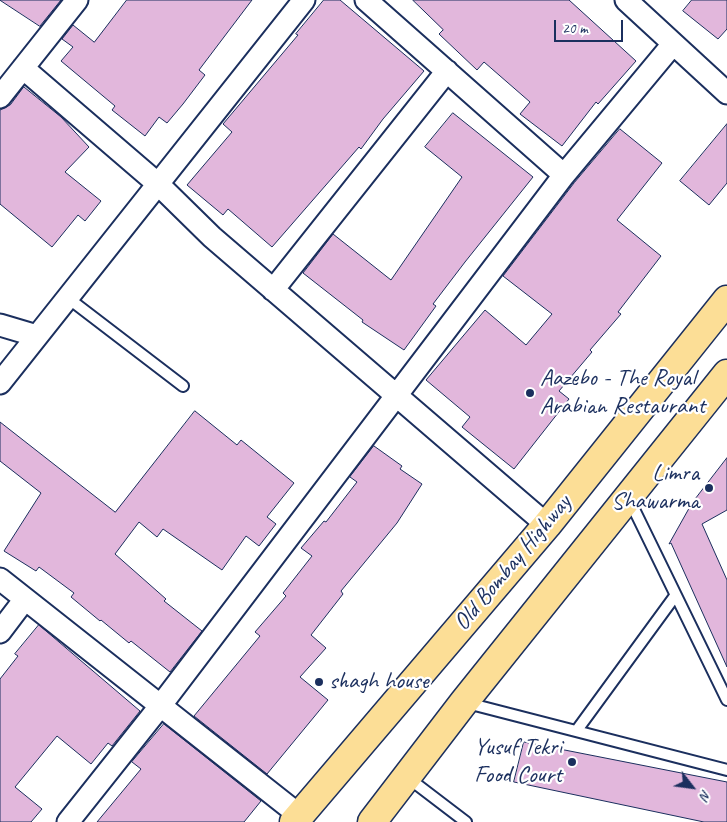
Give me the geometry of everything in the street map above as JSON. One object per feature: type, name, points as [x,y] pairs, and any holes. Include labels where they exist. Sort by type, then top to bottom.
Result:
[{"type":"main road","name":"Old Bombay Highway","points":[[297,818],[547,525],[727,300]]},
{"type":"main road","name":"Old Bombay Highway","points":[[372,822],[464,702],[629,499],[727,374]]},
{"type":"street","points":[[0,97],[77,0]]},
{"type":"street","points":[[0,383],[304,0]]},
{"type":"street","points":[[366,0],[564,175]]},
{"type":"street","points":[[626,0],[727,93]]},
{"type":"street","points":[[68,822],[161,705],[564,175],[673,44]]},
{"type":"street","points":[[23,68],[158,184],[212,237],[547,525]]},
{"type":"street","points":[[273,290],[447,71]]},
{"type":"street","points":[[0,326],[37,336]]},
{"type":"street","points":[[0,579],[161,705],[297,818]]},
{"type":"street","points":[[0,632],[25,599]]},
{"type":"lane","points":[[68,298],[183,386]]},
{"type":"lane","points":[[629,499],[727,700]]},
{"type":"lane","points":[[577,730],[675,596]]},
{"type":"lane","points":[[464,702],[727,770]]},
{"type":"lane","points":[[407,777],[466,822]]},
{"type":"building","points":[[0,0],[61,0],[40,26]]},
{"type":"building","points":[[127,0],[252,0],[199,70],[205,75],[183,104],[167,123],[159,117],[145,136],[112,110],[115,106],[61,61],[73,47],[62,39],[73,25],[94,42]]},
{"type":"building","points":[[324,0],[340,0],[424,71],[383,119],[361,149],[359,147],[272,247],[228,209],[223,215],[187,185],[232,132],[223,124],[298,35],[296,34]]},
{"type":"building","points":[[413,0],[569,0],[636,61],[598,104],[596,102],[562,146],[520,114],[530,102],[484,62],[477,70],[439,34],[443,30]]},
{"type":"building","points":[[692,0],[727,0],[727,29],[718,39],[683,11]]},
{"type":"building","points":[[24,87],[61,117],[89,147],[65,172],[101,201],[85,221],[78,215],[52,247],[0,204],[0,110],[10,105]]},
{"type":"building","points":[[453,113],[533,177],[433,304],[436,306],[404,350],[362,322],[363,320],[303,273],[333,234],[391,280],[462,177],[425,147]]},
{"type":"building","points":[[727,124],[727,183],[709,205],[680,181]]},
{"type":"building","points":[[620,129],[662,163],[617,220],[661,256],[618,312],[621,314],[590,350],[592,352],[559,391],[569,399],[514,469],[462,427],[470,417],[426,380],[485,310],[526,345],[552,314],[503,276],[574,183]]},
{"type":"building","points":[[195,411],[237,445],[241,440],[294,483],[267,517],[276,524],[259,546],[246,536],[222,570],[163,529],[157,537],[139,522],[115,554],[166,599],[164,601],[202,631],[170,672],[131,641],[129,643],[100,621],[71,597],[74,593],[39,567],[36,571],[4,551],[41,493],[0,461],[0,422],[115,512]]},
{"type":"building","points":[[374,446],[402,466],[400,469],[422,484],[397,523],[341,591],[343,594],[311,635],[326,648],[300,677],[328,700],[267,774],[194,716],[260,636],[255,632],[286,596],[283,593],[312,556],[301,548],[324,521],[326,522],[357,482],[350,477]]},
{"type":"building","points":[[727,458],[727,510],[702,524],[727,580],[727,667],[671,543],[669,544],[692,503]]},
{"type":"building","points":[[39,625],[140,711],[112,746],[108,743],[91,764],[57,736],[15,787],[42,809],[31,822],[0,822],[0,679],[18,656],[15,654]]},
{"type":"building","points":[[164,724],[261,801],[244,822],[97,822],[141,769],[132,762]]},
{"type":"building","name":"Yusuf Tekri Food Court","points":[[524,742],[727,782],[727,822],[704,822],[514,782]]},
{"type":"place","name":"Aazebo - The Royal Arabian Restaurant","points":[[530,393]]},
{"type":"place","name":"Limra Shawarma","points":[[709,488]]},
{"type":"place","name":"shagh house","points":[[319,682]]},
{"type":"place","name":"Yusuf Tekri Food Court","points":[[572,762]]}]
